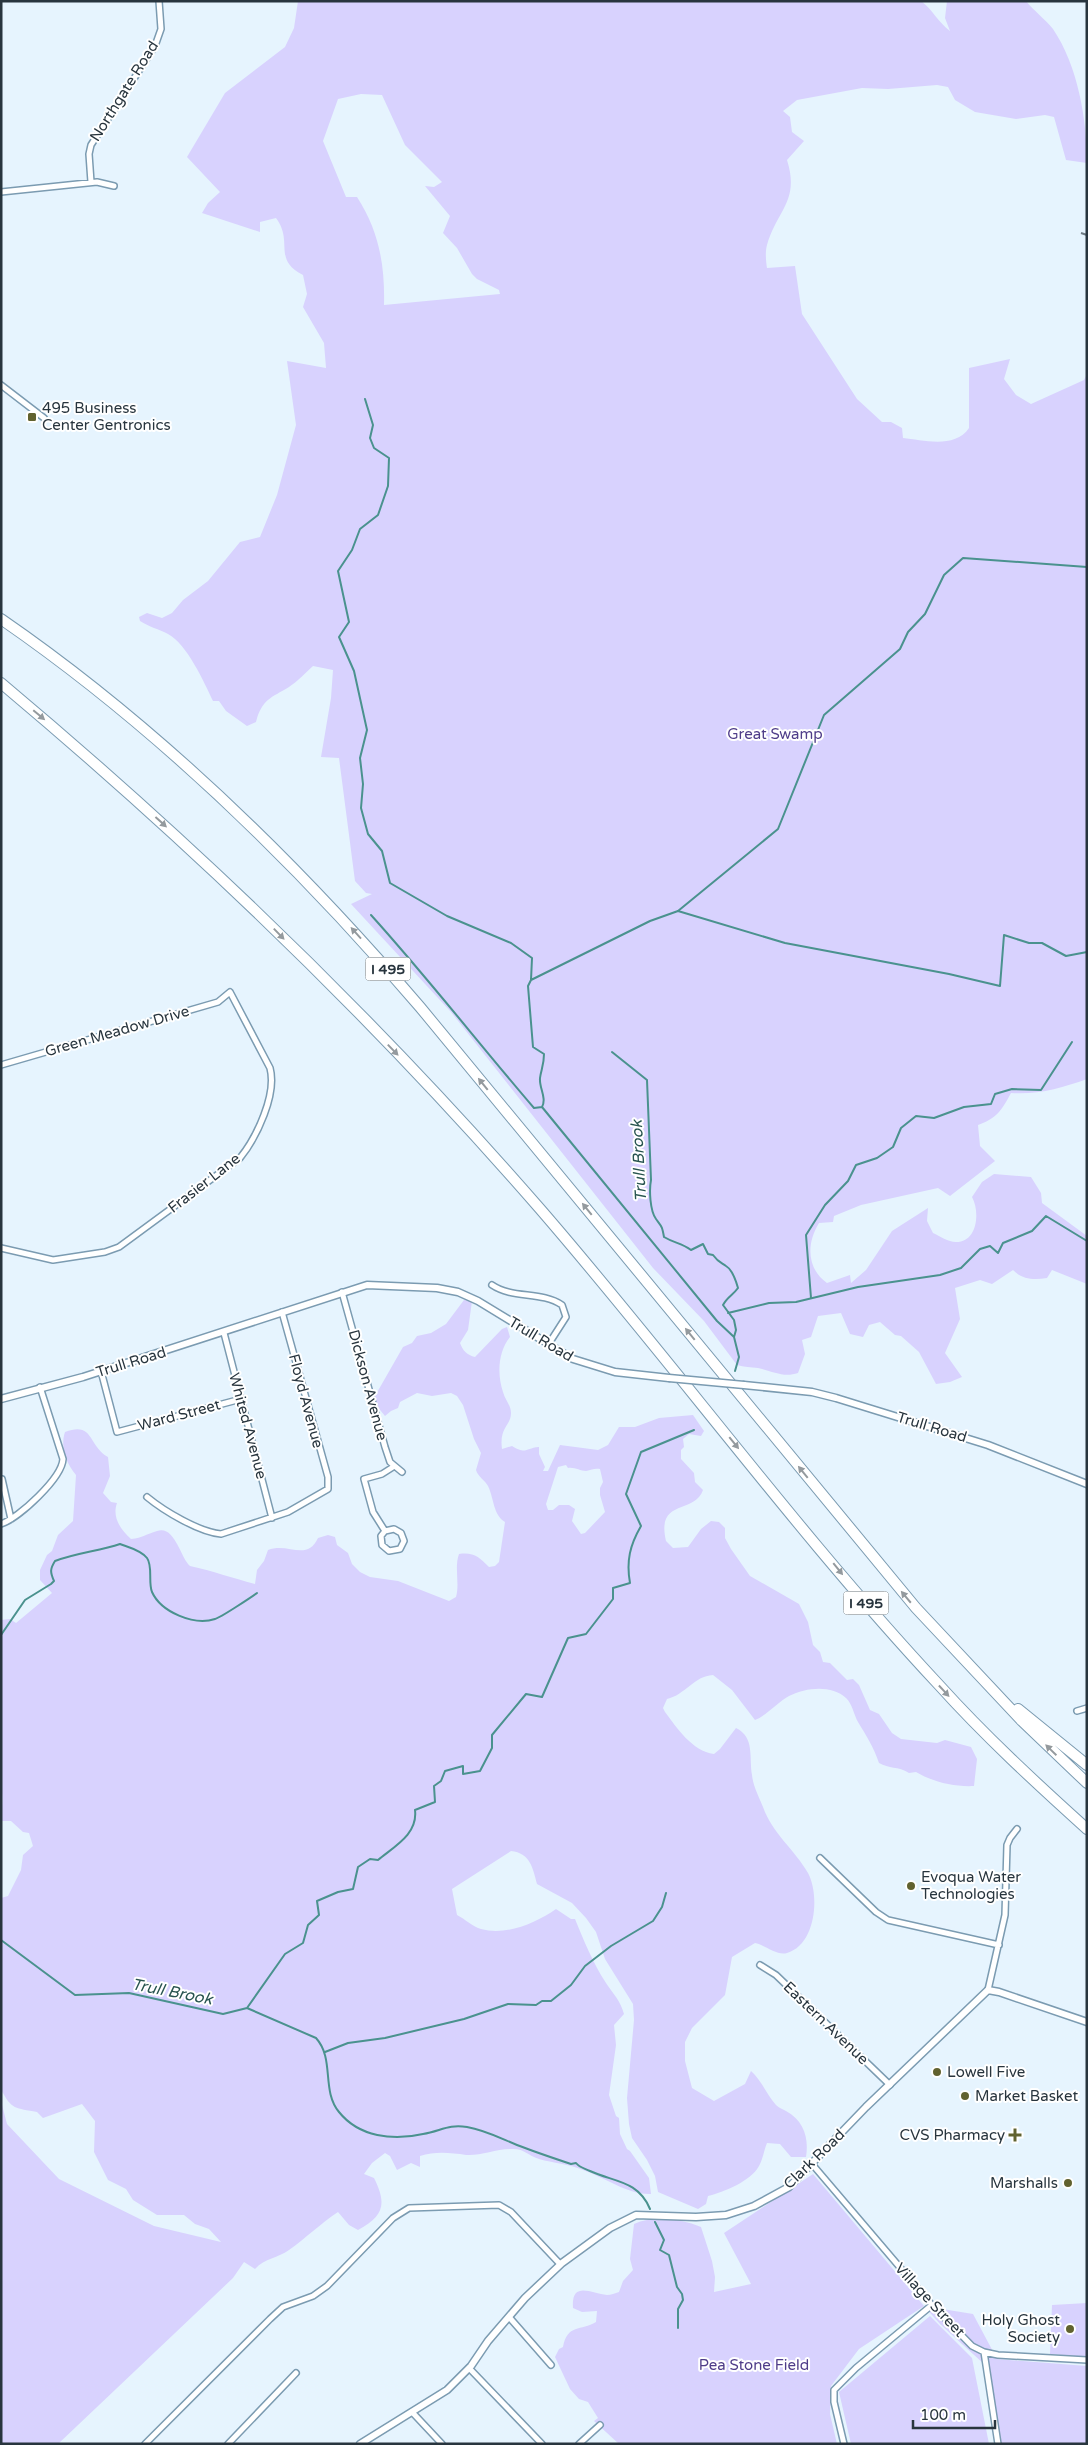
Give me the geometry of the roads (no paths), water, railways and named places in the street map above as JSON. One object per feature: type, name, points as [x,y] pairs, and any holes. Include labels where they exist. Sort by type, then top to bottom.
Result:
[{"type":"highway","name":"I 495","points":[[1,619],[69,669],[173,753],[266,839],[344,920],[427,1015],[938,1634],[1022,1721],[1087,1783]]},
{"type":"highway","name":"I 495","points":[[1,683],[154,815],[252,907],[443,1101],[549,1220],[893,1635],[970,1718],[1042,1789],[1087,1829]]},
{"type":"highway","points":[[938,1634],[1035,1724],[1087,1765]]},
{"type":"highway","points":[[1042,1789],[1087,1836]]},
{"type":"street","name":"Northgate Road","points":[[91,182],[90,147],[155,46],[161,29],[159,1]]},
{"type":"street","points":[[1,192],[91,182],[100,182],[114,186]]},
{"type":"street","points":[[1,385],[44,418]]},
{"type":"street","name":"Green Meadow Drive","points":[[1,1065],[218,1002],[230,992]]},
{"type":"street","name":"Frasier Lane","points":[[1,1248],[53,1260],[112,1250],[240,1158],[251,1142],[269,1097],[273,1081],[270,1068],[230,992]]},
{"type":"street","name":"Trull Road","points":[[1,1399],[101,1371],[224,1333],[342,1292],[372,1285],[452,1290],[478,1301],[573,1359],[603,1369],[669,1378],[800,1391],[831,1397],[988,1445],[1087,1484]]},
{"type":"street","points":[[492,1285],[504,1292],[540,1298],[562,1305],[566,1317],[548,1345]]},
{"type":"street","name":"Dickson Avenue","points":[[342,1292],[384,1447],[393,1467]]},
{"type":"street","name":"Floyd Avenue","points":[[272,1518],[303,1505],[328,1489],[328,1477],[282,1312]]},
{"type":"street","name":"Whited Avenue","points":[[224,1333],[272,1518]]},
{"type":"street","name":"Ward Street","points":[[101,1371],[117,1432],[241,1399]]},
{"type":"street","points":[[1,1524],[11,1519],[55,1478],[63,1462],[40,1387]]},
{"type":"street","points":[[385,1531],[372,1512],[364,1480],[382,1474],[393,1467],[402,1472]]},
{"type":"street","points":[[2,1480],[11,1519]]},
{"type":"street","points":[[146,1497],[193,1525],[212,1533],[228,1532],[272,1518]]},
{"type":"street","points":[[394,1529],[402,1533],[404,1541],[400,1549],[392,1552],[384,1548],[381,1539],[385,1531],[394,1529]]},
{"type":"street","points":[[1077,1711],[1087,1708]]},
{"type":"street","points":[[1017,1829],[1008,1840],[1006,1851],[1005,1915],[988,1990],[1087,2022]]},
{"type":"street","points":[[820,1858],[876,1912],[888,1920],[999,1945]]},
{"type":"street","name":"Eastern Avenue","points":[[760,1965],[776,1975],[890,2085]]},
{"type":"street","name":"Clark Road","points":[[360,2444],[446,2390],[469,2368],[488,2340],[525,2298],[560,2264],[603,2232],[636,2216],[696,2218],[726,2215],[754,2206],[789,2186],[988,1990]]},
{"type":"street","name":"Village Street","points":[[812,2164],[932,2305],[972,2346],[984,2352]]},
{"type":"street","points":[[145,2444],[283,2307],[313,2296],[327,2286],[393,2218],[409,2208],[499,2205],[511,2212],[560,2264]]},
{"type":"street","points":[[844,2444],[834,2402],[834,2390],[856,2368],[932,2305]]},
{"type":"street","points":[[509,2317],[551,2365]]},
{"type":"street","points":[[998,2444],[984,2352],[1087,2360]]},
{"type":"street","points":[[469,2368],[542,2444]]},
{"type":"street","points":[[228,2444],[296,2374]]},
{"type":"street","points":[[412,2412],[442,2444]]},
{"type":"street","points":[[579,2444],[600,2425]]},
{"type":"waterway","points":[[365,399],[373,425],[370,438],[374,448],[389,458],[388,486],[378,515],[360,529],[352,550],[338,571],[349,622],[339,637],[354,671],[367,730],[360,758],[363,784],[361,808],[368,834],[382,851],[390,883],[447,916],[511,943],[532,958],[531,980],[528,986],[533,1047],[544,1054],[540,1078],[544,1100],[542,1107],[717,1321],[734,1337]]},
{"type":"waterway","points":[[531,980],[650,921],[678,911],[778,829],[824,715],[900,649],[908,632],[925,614],[944,575],[963,558],[1087,567]]},
{"type":"waterway","points":[[678,911],[785,943],[949,974],[1000,986],[1004,935],[1029,943],[1042,943],[1066,956],[1087,952]]},
{"type":"waterway","points":[[371,915],[534,1108],[542,1107]]},
{"type":"waterway","points":[[811,1298],[806,1235],[825,1205],[848,1181],[856,1165],[877,1158],[893,1147],[901,1128],[916,1116],[934,1118],[964,1107],[991,1104],[995,1094],[1012,1089],[1041,1090],[1072,1042]]},
{"type":"waterway","name":"Trull Brook","points":[[612,1052],[647,1080],[650,1200],[652,1211],[662,1227],[664,1237],[691,1250],[703,1244],[708,1254],[713,1255],[728,1268],[735,1279],[738,1288],[723,1305],[734,1320],[736,1330],[734,1337],[739,1357],[735,1371]]},
{"type":"waterway","points":[[728,1313],[769,1303],[796,1302],[858,1287],[940,1275],[961,1268],[980,1249],[990,1246],[998,1253],[1003,1243],[1032,1231],[1046,1216],[1087,1241]]},
{"type":"waterway","name":"Trull Brook","points":[[1,1940],[75,1995],[129,1993],[223,2014],[247,2008],[285,1954],[303,1943],[308,1925],[319,1915],[317,1901],[338,1892],[353,1889],[358,1867],[370,1859],[378,1860],[404,1839],[413,1826],[415,1810],[435,1802],[434,1786],[441,1781],[445,1771],[463,1766],[463,1774],[480,1771],[492,1748],[492,1735],[526,1694],[542,1697],[568,1638],[586,1634],[613,1599],[613,1588],[630,1583],[628,1567],[630,1553],[641,1526],[626,1494],[641,1452],[694,1430]]},
{"type":"waterway","points":[[1,1635],[25,1600],[54,1581],[51,1571],[55,1561],[120,1544],[138,1551],[147,1558],[150,1565],[152,1592],[163,1606],[179,1616],[198,1621],[215,1619],[257,1593]]},
{"type":"waterway","points":[[325,2052],[348,2043],[385,2038],[464,2019],[508,2004],[536,2005],[542,2001],[551,2001],[571,1985],[585,1966],[611,1946],[653,1921],[662,1907],[666,1893]]},
{"type":"waterway","points":[[247,2008],[316,2038],[322,2046],[325,2055],[330,2094],[334,2103],[347,2120],[366,2132],[389,2137],[400,2137],[423,2134],[455,2126],[480,2130],[571,2164],[576,2163],[582,2168],[624,2183],[639,2192],[650,2209]]},
{"type":"waterway","points":[[655,2222],[664,2240],[660,2250],[669,2255],[677,2287],[682,2294],[683,2300],[678,2309],[678,2328]]},
{"type":"railway","points":[[1081,233],[1087,235]]},
{"type":"place","name":"495 Business Center Gentronics","points":[[32,417]]},
{"type":"place","name":"Evoqua Water Technologies","points":[[911,1886]]},
{"type":"place","name":"Lowell Five","points":[[937,2072]]},
{"type":"place","name":"Market Basket","points":[[965,2096]]},
{"type":"place","name":"CVS Pharmacy","points":[[1015,2135]]},
{"type":"place","name":"Marshalls","points":[[1068,2183]]},
{"type":"place","name":"Holy Ghost Society","points":[[1070,2329]]},
{"type":"park label","name":"Great Swamp","points":[[775,734]]},
{"type":"park label","name":"Pea Stone Field","points":[[754,2365]]}]
